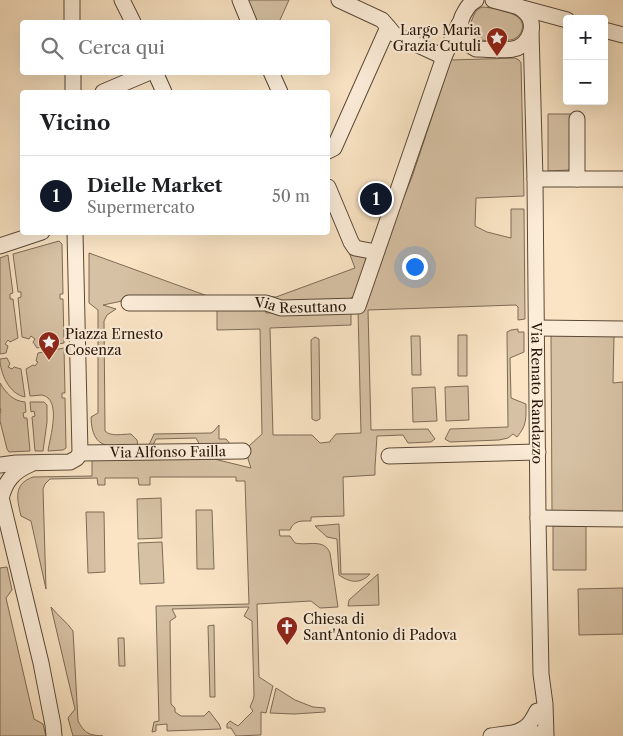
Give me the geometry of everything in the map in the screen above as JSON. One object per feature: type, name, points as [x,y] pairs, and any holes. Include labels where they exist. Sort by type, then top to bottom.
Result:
[{"type":"street","points":[[72,0],[72,20]]},
{"type":"street","points":[[122,0],[131,20]]},
{"type":"street","points":[[240,0],[248,20]]},
{"type":"street","points":[[339,0],[382,20],[394,34],[444,57],[455,51],[513,49],[519,47],[528,38],[531,31],[530,19],[519,7]]},
{"type":"street","points":[[493,0],[563,19]]},
{"type":"street","name":"Via Resuttano","points":[[130,304],[266,303],[281,308],[358,306],[444,57],[471,2]]},
{"type":"street","points":[[459,24],[462,36],[476,49]]},
{"type":"street","points":[[330,150],[334,148],[388,27]]},
{"type":"street","name":"Via Renato Randazzo","points":[[531,31],[536,179],[541,674]]},
{"type":"street","points":[[608,31],[623,35]]},
{"type":"street","points":[[513,49],[526,55],[533,66]]},
{"type":"street","points":[[73,75],[73,90]]},
{"type":"street","points":[[108,90],[143,75]]},
{"type":"street","points":[[156,75],[163,90]]},
{"type":"street","points":[[272,75],[279,90]]},
{"type":"street","points":[[577,119],[577,179]]},
{"type":"street","points":[[536,179],[623,179]]},
{"type":"street","points":[[330,192],[355,248],[376,252]]},
{"type":"street","points":[[0,246],[33,235]]},
{"type":"street","points":[[0,465],[70,462],[86,453],[75,235]]},
{"type":"street","points":[[538,328],[623,329]]},
{"type":"street","name":"Via Alfonso Failla","points":[[86,453],[243,451]]},
{"type":"street","points":[[389,456],[538,452]]},
{"type":"street","points":[[33,463],[23,467],[12,476],[1,496],[41,663],[54,736]]},
{"type":"street","points":[[538,518],[623,519]]},
{"type":"street","points":[[41,663],[64,736]]},
{"type":"street","points":[[541,674],[537,710],[541,735]]},
{"type":"street","points":[[541,674],[545,704],[541,735]]},
{"type":"street","points":[[514,733],[529,724],[537,710]]},
{"type":"street","points":[[490,736],[514,733],[541,735]]},
{"type":"shaded area","points":[[245,0],[289,0],[280,20],[254,20]]},
{"type":"shaded area","points":[[482,7],[507,12],[519,18],[522,28],[519,35],[510,40],[489,41],[475,38],[471,35],[469,29],[471,22],[475,13]]},
{"type":"shaded area","points":[[515,58],[521,63],[524,196],[476,198],[475,226],[487,232],[511,238],[511,209],[524,209],[525,319],[518,320],[518,307],[516,305],[368,310],[371,430],[428,429],[435,439],[431,442],[408,443],[403,435],[377,436],[375,475],[343,477],[344,516],[311,517],[311,521],[296,523],[290,530],[279,530],[280,536],[290,536],[295,543],[320,544],[327,548],[330,553],[338,607],[320,608],[311,601],[257,604],[259,677],[273,686],[266,713],[261,712],[261,735],[236,736],[231,728],[227,728],[227,724],[230,721],[238,726],[253,711],[250,707],[254,696],[252,621],[244,616],[249,607],[172,609],[176,617],[170,621],[171,704],[175,708],[175,712],[181,716],[204,716],[209,711],[221,729],[167,731],[167,724],[156,725],[156,731],[152,732],[154,722],[159,721],[156,606],[249,604],[245,481],[236,481],[236,477],[150,477],[150,485],[139,485],[138,478],[105,478],[105,485],[98,485],[97,478],[50,479],[43,489],[46,589],[31,521],[21,516],[18,504],[19,488],[33,477],[92,476],[92,460],[210,458],[251,468],[248,459],[249,446],[262,434],[260,329],[217,330],[217,308],[266,307],[266,313],[351,310],[351,325],[270,328],[273,435],[312,435],[320,443],[330,442],[336,434],[361,433],[358,310],[412,177],[451,60]]},
{"type":"shaded area","points":[[548,114],[571,114],[572,165],[569,170],[548,171]]},
{"type":"shaded area","points":[[59,241],[62,244],[63,294],[60,294],[60,299],[63,299],[64,343],[37,348],[33,342],[35,339],[31,336],[29,339],[22,337],[18,298],[21,297],[21,292],[18,292],[13,254]]},
{"type":"shaded area","points":[[347,247],[367,258],[354,296],[346,301],[127,300],[103,305],[116,309],[107,315],[104,321],[105,431],[113,435],[131,434],[137,440],[138,447],[112,446],[99,442],[92,428],[91,417],[98,413],[98,310],[89,303],[89,253],[213,298],[276,297],[355,268]]},
{"type":"shaded area","points":[[8,255],[13,293],[10,294],[10,299],[13,299],[18,338],[10,342],[8,340],[5,344],[8,346],[6,353],[0,354],[0,258]]},
{"type":"shaded area","points":[[518,329],[518,332],[524,332],[524,352],[510,358],[511,398],[526,404],[523,429],[517,437],[513,434],[508,438],[499,440],[450,442],[445,439],[450,429],[508,427],[507,332]]},
{"type":"shaded area","points":[[458,335],[467,335],[467,376],[458,376]]},
{"type":"shaded area","points":[[551,335],[614,336],[613,383],[623,382],[623,514],[552,513]]},
{"type":"shaded area","points":[[411,336],[420,336],[421,375],[412,375]]},
{"type":"shaded area","points":[[315,337],[319,339],[320,419],[316,421],[312,419],[311,340]]},
{"type":"shaded area","points":[[64,348],[65,393],[62,393],[62,398],[65,398],[66,448],[48,451],[53,419],[52,403],[42,395],[30,396],[26,369],[33,365],[35,366],[38,362],[36,361],[38,353]]},
{"type":"shaded area","points":[[7,358],[10,364],[8,367],[21,369],[25,397],[14,392],[6,382],[0,365],[0,359]]},
{"type":"shaded area","points":[[0,383],[10,396],[25,402],[26,412],[23,413],[24,418],[27,418],[30,451],[9,452],[7,449],[0,421]]},
{"type":"shaded area","points":[[468,386],[469,420],[446,421],[445,387]]},
{"type":"shaded area","points":[[435,387],[437,421],[413,422],[412,388]]},
{"type":"shaded area","points":[[30,402],[44,402],[47,405],[43,451],[35,451],[32,417],[35,416],[34,411],[31,412]]},
{"type":"shaded area","points":[[219,425],[219,439],[226,439],[232,446],[201,447],[196,438],[156,439],[152,447],[148,447],[154,434],[211,433]]},
{"type":"shaded area","points":[[161,498],[162,538],[138,539],[137,499]]},
{"type":"shaded area","points":[[196,510],[212,510],[214,569],[197,569]]},
{"type":"shaded area","points":[[86,512],[104,512],[105,572],[88,573]]},
{"type":"shaded area","points":[[339,524],[341,574],[370,574],[363,580],[351,581],[339,575],[337,539],[327,537],[315,526]]},
{"type":"shaded area","points":[[553,526],[586,526],[586,570],[553,570]]},
{"type":"shaded area","points":[[162,542],[164,583],[140,584],[138,543]]},
{"type":"shaded area","points":[[7,567],[12,590],[6,598],[34,719],[43,724],[46,736],[0,736],[0,568]]},
{"type":"shaded area","points":[[378,574],[379,605],[348,606],[349,600]]},
{"type":"shaded area","points":[[623,588],[623,634],[579,635],[578,589]]},
{"type":"shaded area","points":[[51,607],[73,631],[78,721],[88,733],[103,736],[73,736],[68,718],[75,709]]},
{"type":"shaded area","points":[[214,625],[215,697],[210,697],[208,626]]},
{"type":"shaded area","points":[[118,638],[124,638],[125,666],[119,666]]},
{"type":"shaded area","points":[[276,688],[295,700],[313,707],[325,708],[325,712],[270,713]]},
{"type":"place","name":"Largo Maria Grazia Cutuli","points":[[497,57]]},
{"type":"place","name":"Dielle Market","points":[[376,199]]},
{"type":"place","name":"Piazza Ernesto Cosenza","points":[[49,361]]},
{"type":"place","name":"Chiesa di Sant'Antonio di Padova","points":[[287,646]]}]
